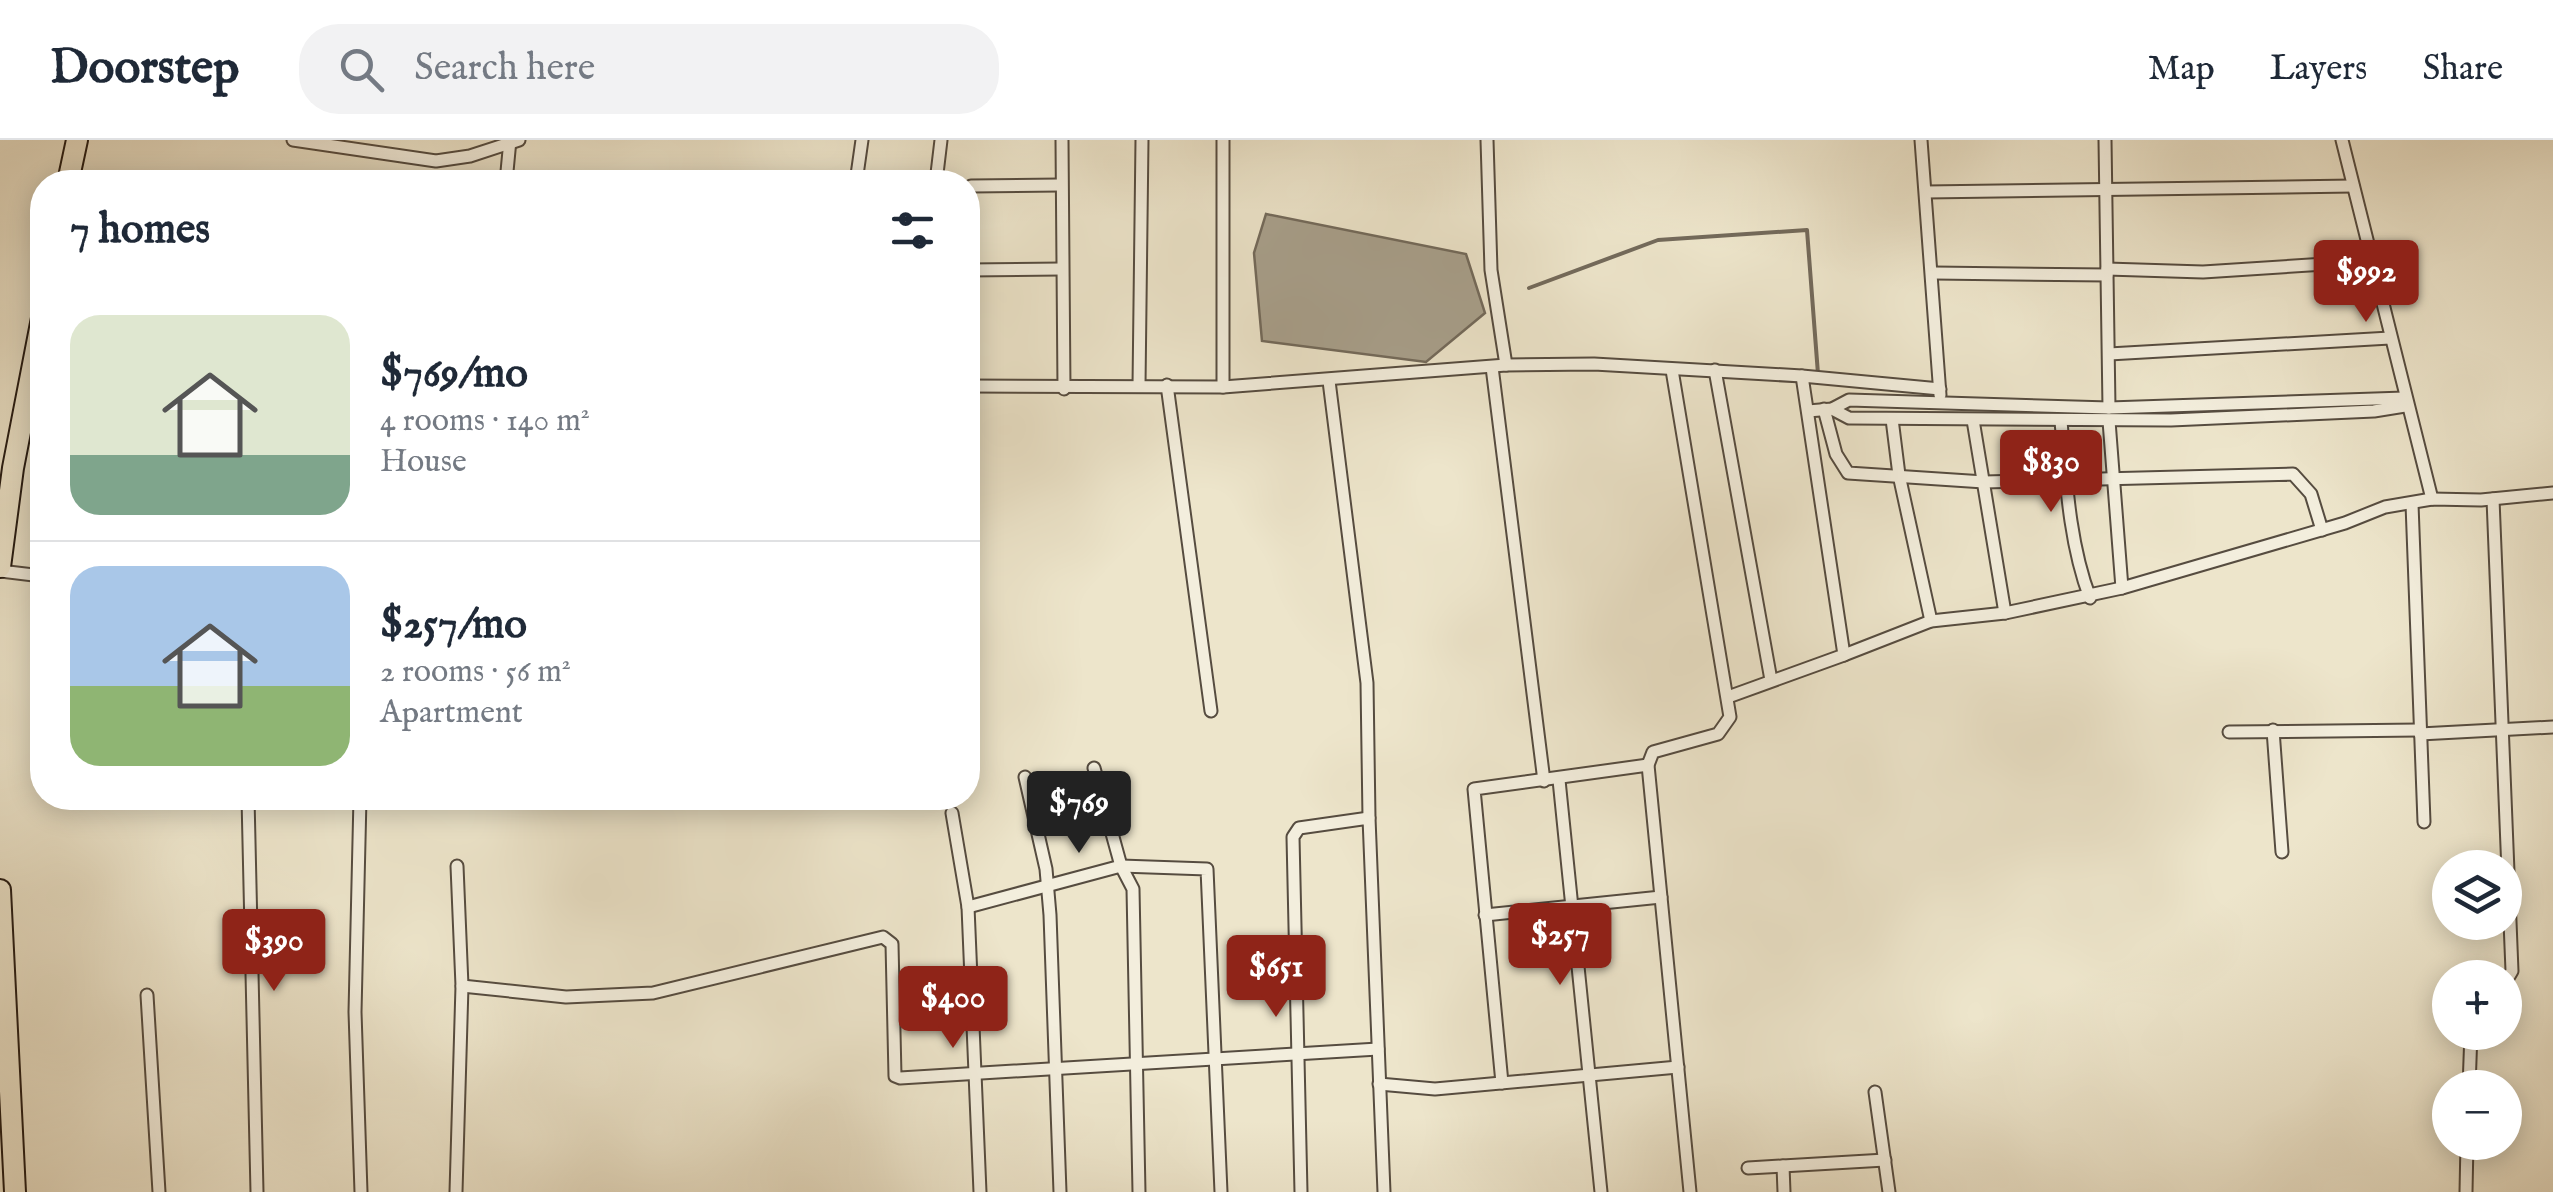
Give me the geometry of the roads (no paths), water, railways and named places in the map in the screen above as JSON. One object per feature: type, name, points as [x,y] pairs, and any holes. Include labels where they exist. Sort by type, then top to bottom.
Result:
[{"type":"highway","points":[[70,170],[76,140]]},
{"type":"highway","points":[[0,569],[7,467],[30,369]]},
{"type":"highway","points":[[0,890],[15,1192]]},
{"type":"street","points":[[293,140],[436,161],[470,156],[513,141],[508,170]]},
{"type":"street","points":[[858,170],[862,140]]},
{"type":"street","points":[[938,170],[942,140]]},
{"type":"street","points":[[1062,140],[1064,388]]},
{"type":"street","points":[[1140,386],[1142,140]]},
{"type":"street","points":[[1223,140],[1223,386]]},
{"type":"street","points":[[1488,140],[1491,270],[1499,366],[1544,781]]},
{"type":"street","points":[[1922,140],[1941,404]]},
{"type":"street","points":[[2105,140],[2111,479],[2122,588]]},
{"type":"street","points":[[2342,140],[2432,499]]},
{"type":"street","points":[[980,186],[1060,185]]},
{"type":"street","points":[[1926,192],[2354,186]]},
{"type":"street","points":[[1934,273],[2203,272],[2372,262]]},
{"type":"street","points":[[980,270],[1061,269]]},
{"type":"street","points":[[2109,354],[2390,338]]},
{"type":"street","points":[[980,386],[1223,386],[1499,366],[1594,364],[1802,376],[1940,389]]},
{"type":"street","points":[[1672,370],[1728,697],[1726,728],[1653,752],[1648,765],[1690,1192]]},
{"type":"street","points":[[1714,370],[1771,680]]},
{"type":"street","points":[[1802,376],[1815,484],[1844,655]]},
{"type":"street","points":[[1329,381],[1366,682],[1384,1192]]},
{"type":"street","points":[[1167,385],[1212,711]]},
{"type":"street","points":[[1808,410],[1828,409],[1849,400],[2109,414],[2374,412],[2405,402]]},
{"type":"street","points":[[1828,409],[1850,418],[1892,419],[2060,421],[2109,414]]},
{"type":"street","points":[[1828,409],[1836,454],[1848,472],[1984,482],[2293,474],[2311,494],[2322,530]]},
{"type":"street","points":[[1892,419],[1899,476],[1931,621]]},
{"type":"street","points":[[1973,420],[2005,613]]},
{"type":"street","points":[[2060,421],[2082,576],[2090,598]]},
{"type":"street","points":[[1728,697],[1931,621],[2090,598],[2322,530],[2384,507],[2432,499],[2493,499],[2553,493]]},
{"type":"street","points":[[2493,499],[2512,960]]},
{"type":"street","points":[[2412,504],[2424,822]]},
{"type":"street","points":[[0,569],[30,574]]},
{"type":"street","points":[[2228,732],[2553,727]]},
{"type":"street","points":[[2273,730],[2282,852]]},
{"type":"street","points":[[1502,1083],[1474,789],[1648,765]]},
{"type":"street","points":[[1094,768],[1121,866],[1133,889],[1139,1192]]},
{"type":"street","points":[[1025,777],[1048,886],[1060,1192]]},
{"type":"street","points":[[1559,780],[1601,1192]]},
{"type":"street","points":[[248,810],[257,1192]]},
{"type":"street","points":[[360,810],[355,1012],[360,1192]]},
{"type":"street","points":[[952,814],[968,907],[980,1192]]},
{"type":"street","points":[[1302,1192],[1294,837],[1298,828],[1369,818]]},
{"type":"street","points":[[456,1192],[462,986],[457,866]]},
{"type":"street","points":[[968,907],[1121,866],[1207,868],[1221,1192]]},
{"type":"street","points":[[1486,914],[1661,896]]},
{"type":"street","points":[[462,986],[566,997],[652,992],[883,936],[892,944],[895,1076],[1378,1048]]},
{"type":"street","points":[[147,995],[159,1192]]},
{"type":"street","points":[[1380,1084],[1435,1089],[1678,1067]]},
{"type":"street","points":[[1875,1092],[1889,1192]]},
{"type":"street","points":[[1748,1168],[1884,1160]]},
{"type":"street","points":[[2466,1192],[2467,1160]]},
{"type":"street","points":[[1783,1166],[1784,1192]]},
{"type":"waterway","points":[[1529,288],[1658,240],[1807,230],[1818,374]]}]
